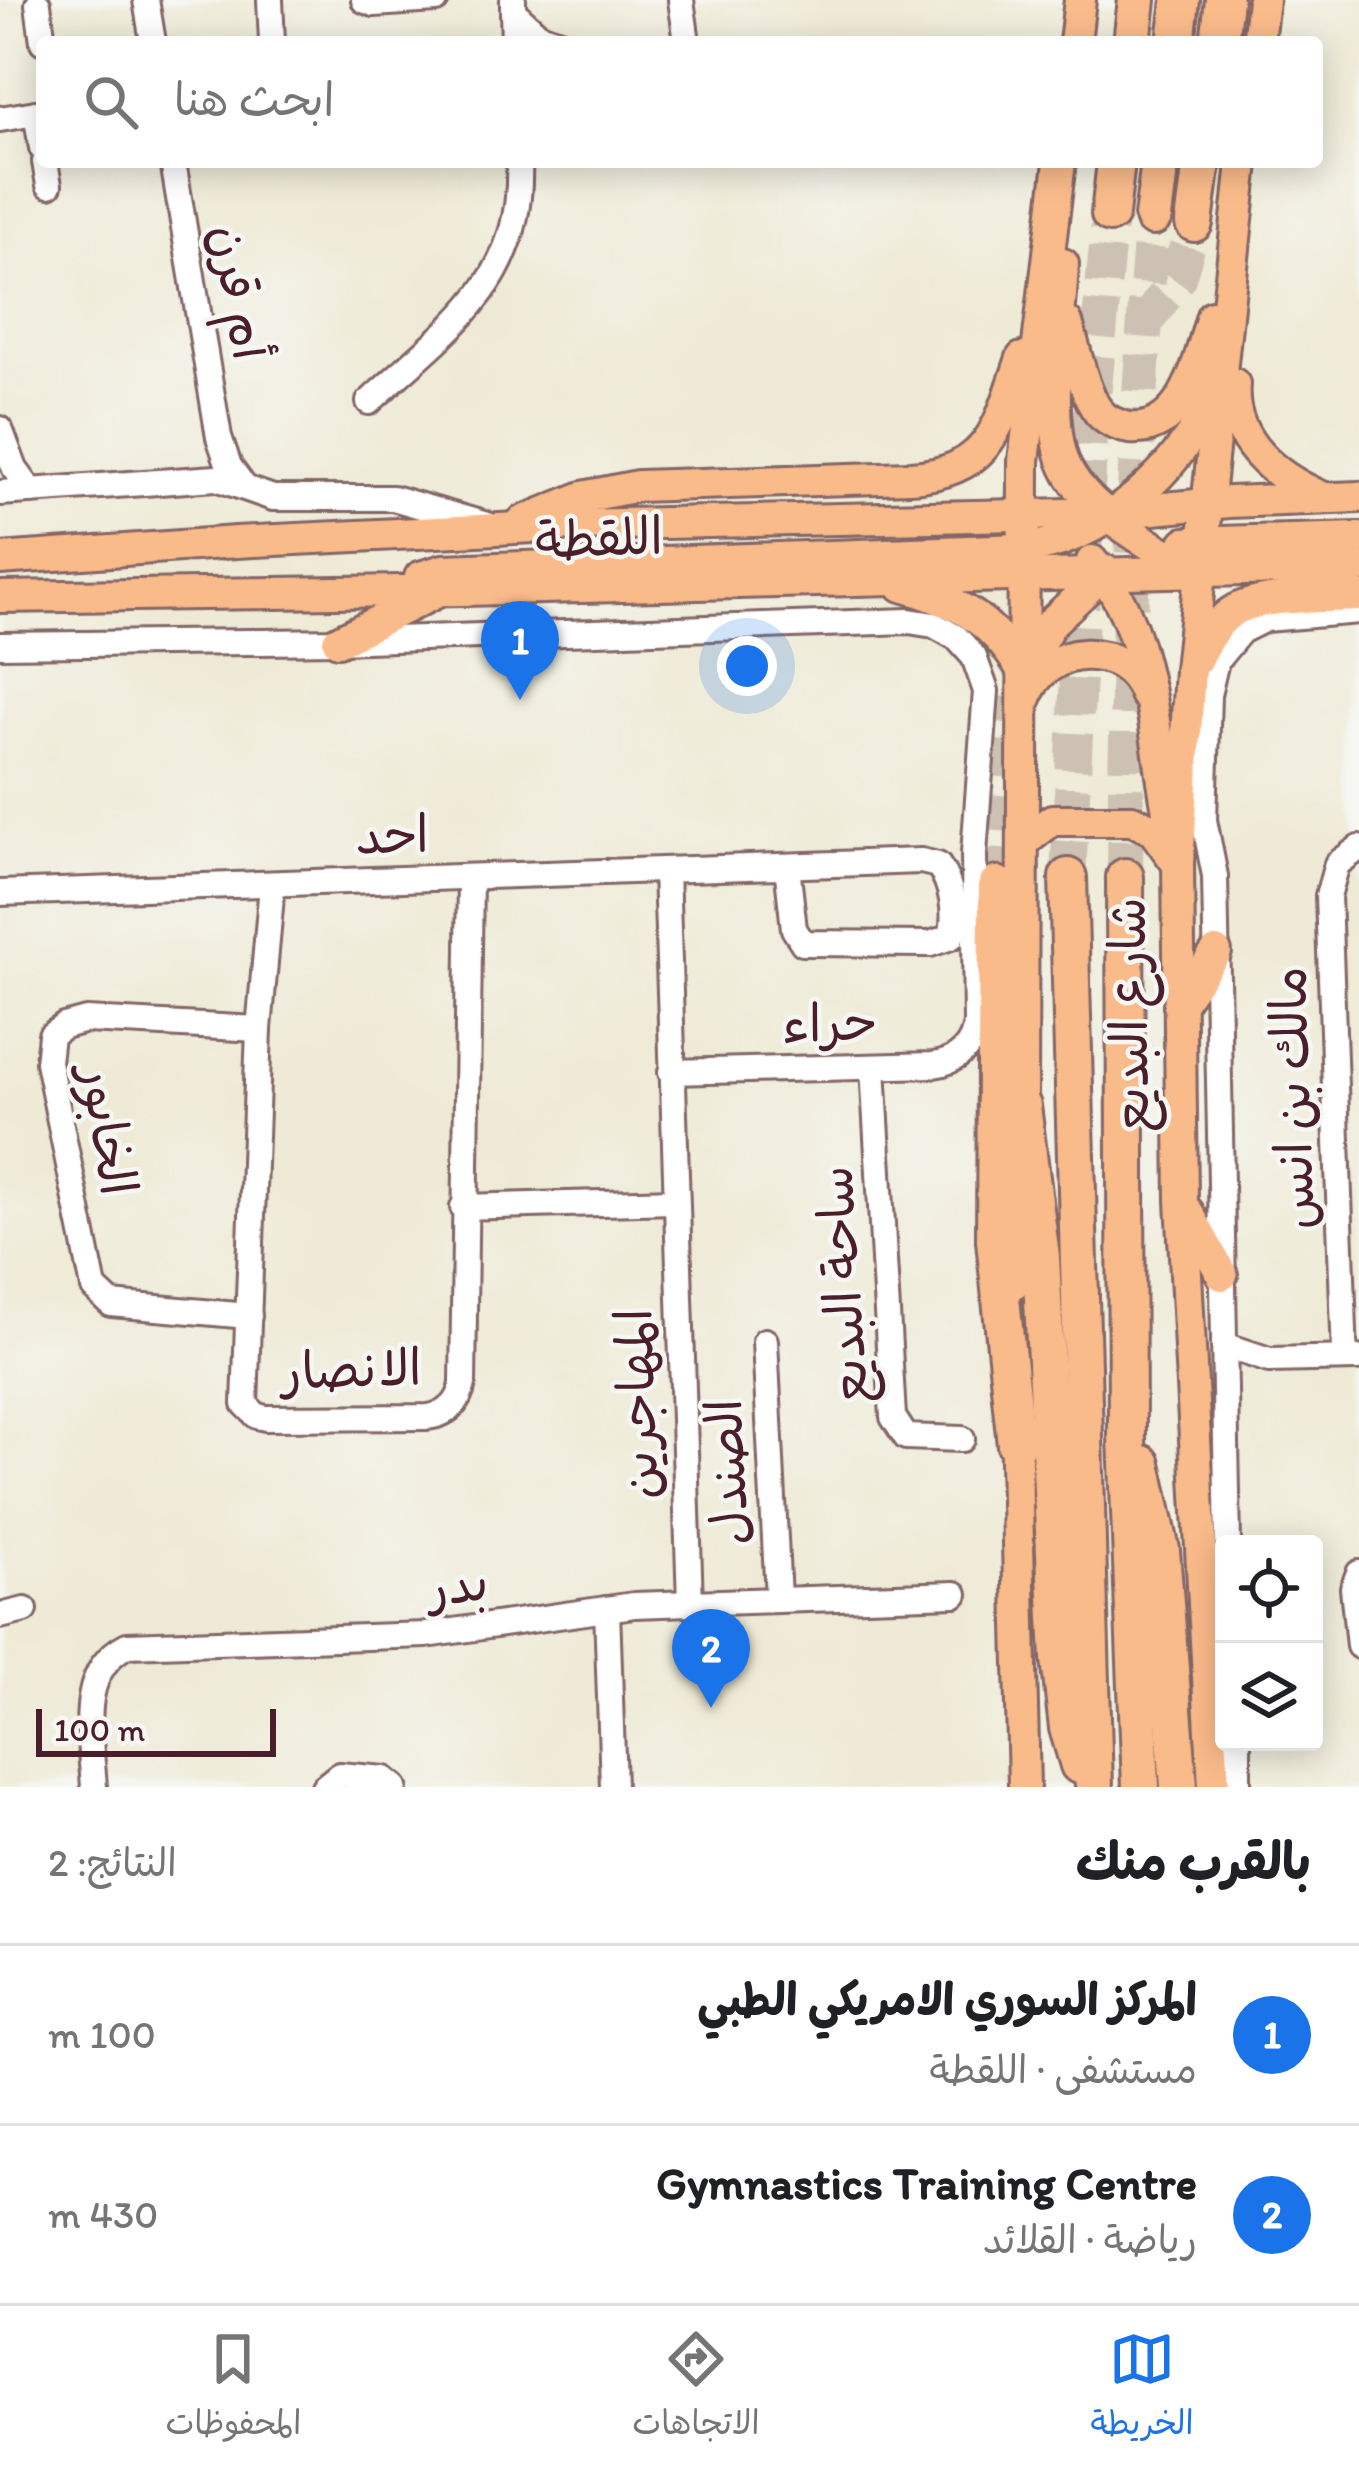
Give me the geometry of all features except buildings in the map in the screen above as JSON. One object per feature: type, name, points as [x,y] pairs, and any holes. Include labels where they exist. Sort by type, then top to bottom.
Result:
[{"type":"highway","points":[[1133,36],[1137,0]]},
{"type":"highway","points":[[1176,36],[1181,0]]},
{"type":"highway","points":[[1220,36],[1225,0]]},
{"type":"highway","points":[[1109,214],[1114,168]]},
{"type":"highway","points":[[1153,217],[1159,168]]},
{"type":"highway","points":[[1194,223],[1201,168]]},
{"type":"highway","name":"شارع البديع","points":[[1125,877],[1127,1437],[1141,1787]]},
{"type":"highway","name":"شارع البديع","points":[[1068,878],[1094,1787]]},
{"type":"highway","points":[[998,886],[995,1240],[1016,1445]]},
{"type":"highway","points":[[1022,1106],[1041,1256],[1062,1685],[1072,1747],[1094,1787]]},
{"type":"highway","points":[[1127,1437],[1143,1466],[1157,1521],[1179,1787]]},
{"type":"main road","points":[[1076,36],[1080,0]]},
{"type":"main road","points":[[1259,36],[1264,1]]},
{"type":"main road","points":[[1062,168],[1050,307],[1056,407],[1064,462],[1083,490],[1156,548],[1202,557],[1359,567]]},
{"type":"main road","points":[[1050,307],[1095,407],[1107,420],[1123,427],[1158,423],[1181,399],[1199,360],[1233,244],[1243,168]]},
{"type":"main road","points":[[1261,168],[1235,369],[1234,417],[1261,457],[1294,485],[1322,497]]},
{"type":"main road","name":"شارع البديع","points":[[1214,1787],[1182,1201],[1178,864],[1190,670],[1233,244]]},
{"type":"main road","points":[[506,531],[556,506],[638,486],[954,471],[975,459],[993,436],[1050,307]]},
{"type":"main road","name":"شارع البديع","points":[[1024,1787],[1014,1197],[1022,1106],[1022,562],[1024,461],[1050,307]]},
{"type":"main road","points":[[372,591],[442,570],[1022,562],[1110,513],[1171,462],[1218,386]]},
{"type":"main road","name":"اللقطة","points":[[0,560],[236,542],[576,525],[1110,513],[1359,497]]},
{"type":"main road","points":[[1023,513],[1068,539],[1102,573],[1134,638],[1178,864]]},
{"type":"main road","points":[[1202,557],[1359,538]]},
{"type":"main road","points":[[0,541],[92,554]]},
{"type":"main road","points":[[873,578],[952,603],[982,619],[1004,640],[1023,671],[1051,623],[1102,573],[1156,548]]},
{"type":"main road","name":"اللقطة","points":[[0,597],[873,578],[1022,562],[1102,573],[1202,557]]},
{"type":"main road","points":[[338,641],[440,590]]},
{"type":"main road","points":[[1190,670],[1211,634],[1238,608],[1269,601],[1359,596]]},
{"type":"main road","points":[[1023,710],[1043,670],[1062,658],[1084,653],[1126,667],[1141,684],[1149,705]]},
{"type":"main road","points":[[1025,841],[1052,820],[1132,820],[1153,830],[1178,864]]},
{"type":"main road","points":[[1180,1005],[1216,952]]},
{"type":"main road","points":[[1182,1201],[1222,1276]]},
{"type":"main road","points":[[1204,1606],[1215,1621]]},
{"type":"street","points":[[146,0],[152,36]]},
{"type":"street","points":[[270,0],[272,36]]},
{"type":"street","points":[[364,0],[374,4],[436,0]]},
{"type":"street","points":[[38,4],[42,36]]},
{"type":"street","points":[[513,5],[514,36]]},
{"type":"street","points":[[513,5],[542,36]]},
{"type":"street","points":[[674,36],[681,7]]},
{"type":"street","points":[[0,119],[36,113]]},
{"type":"street","name":"أم قرن","points":[[174,168],[219,437],[246,490]]},
{"type":"street","points":[[369,402],[462,316],[500,268],[512,242],[519,168]]},
{"type":"street","name":"أم قرن","points":[[191,480],[214,458],[219,437]]},
{"type":"street","points":[[0,489],[4,441]]},
{"type":"street","points":[[4,441],[31,491]]},
{"type":"street","name":"اللقطة","points":[[0,489],[227,480],[273,498],[393,498],[506,531]]},
{"type":"street","name":"شارع البديع","points":[[1228,1535],[1214,869],[1204,827],[1208,695],[1216,662],[1241,631],[1277,615],[1359,611]]},
{"type":"street","name":"اللقطة","points":[[0,645],[338,641],[908,621],[934,625],[962,643],[980,668],[986,691],[974,854],[975,1034]]},
{"type":"street","name":"مالك بن انس","points":[[1352,1358],[1350,1226],[1328,896],[1337,864],[1359,848]]},
{"type":"street","name":"احد","points":[[0,893],[921,861],[938,865],[946,877],[954,928],[951,937],[930,944],[803,943],[795,934],[787,866]]},
{"type":"street","name":"المهاجرين","points":[[667,870],[690,1603]]},
{"type":"street","name":"الانصار","points":[[272,885],[259,1030],[245,1404],[257,1416],[428,1417],[456,1404],[463,1384],[470,877]]},
{"type":"street","name":"الخابور","points":[[249,1316],[111,1304],[94,1288],[48,1062],[50,1035],[86,1020],[259,1030]]},
{"type":"street","name":"حراء","points":[[670,1072],[933,1065],[963,1053],[975,1034]]},
{"type":"street","name":"ساحة البديع","points":[[873,1067],[893,1417],[906,1437],[962,1439]]},
{"type":"street","points":[[463,1208],[674,1202]]},
{"type":"street","name":"الصندل","points":[[765,1342],[778,1598]]},
{"type":"street","points":[[1224,1345],[1269,1360],[1352,1358]]},
{"type":"street","points":[[1224,1386],[1237,1374],[1269,1360]]},
{"type":"street","points":[[1359,1573],[1353,1588],[1359,1646]]},
{"type":"street","name":"بدر","points":[[94,1787],[90,1712],[94,1681],[113,1652],[128,1645],[455,1633],[607,1609],[778,1598],[955,1594]]},
{"type":"street","points":[[607,1609],[613,1787]]},
{"type":"street","points":[[1238,1751],[1238,1787]]},
{"type":"street","points":[[324,1787],[339,1775],[385,1779],[395,1787]]},
{"type":"tunnel","points":[[1068,877],[1090,431],[1110,214]]},
{"type":"tunnel","points":[[1125,877],[1133,547],[1153,217]]},
{"type":"tunnel","points":[[1144,324],[1178,278],[1194,223]]},
{"type":"tunnel","points":[[997,885],[1015,698]]},
{"type":"place","name":"المركز السوري الامريكي الطبي","points":[[520,700]]},
{"type":"place","name":"Gymnastics Training Centre","points":[[711,1708]]}]
